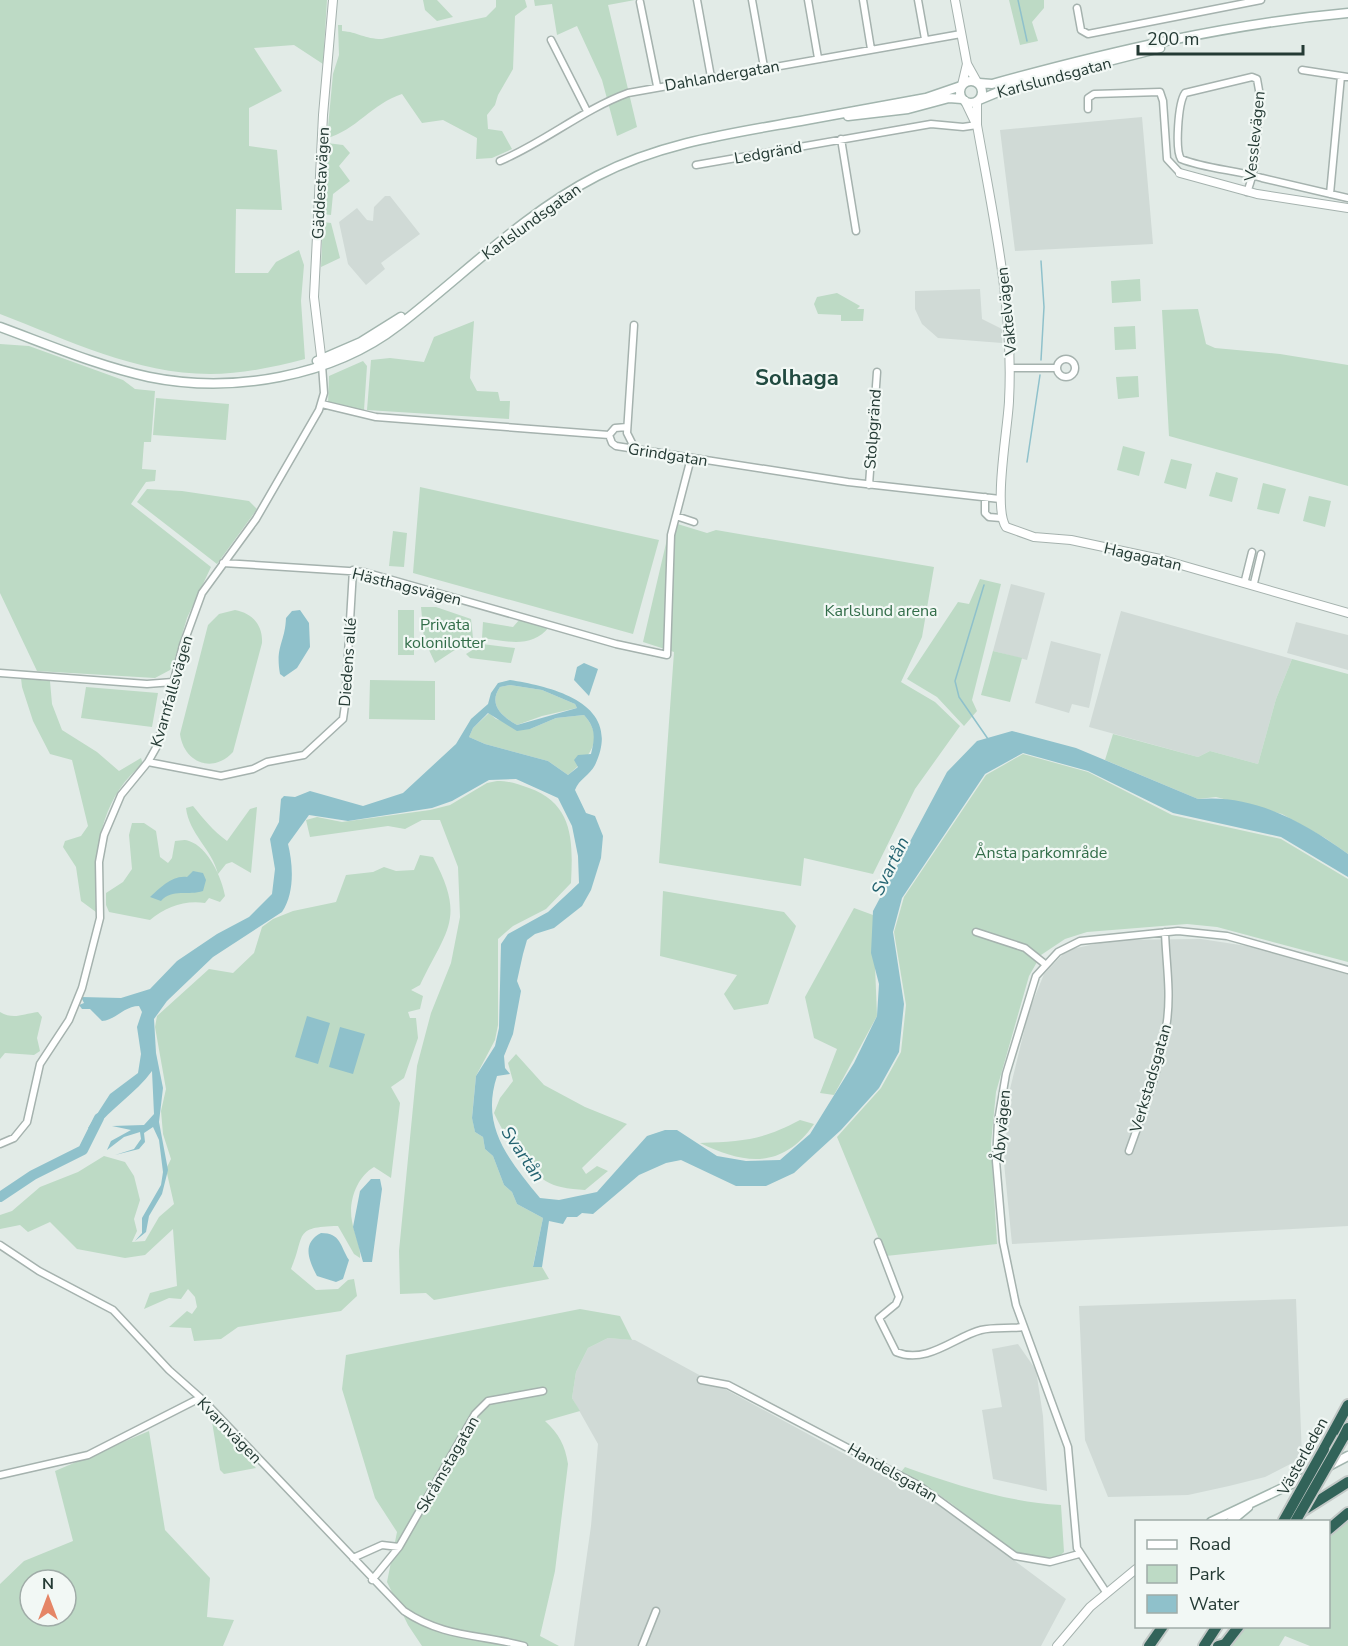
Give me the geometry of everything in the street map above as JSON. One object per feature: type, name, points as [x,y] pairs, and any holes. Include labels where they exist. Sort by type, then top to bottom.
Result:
[{"type":"highway","name":"Västerleden","points":[[1285,1520],[1348,1405]]},
{"type":"highway","name":"Västerleden","points":[[1296,1520],[1345,1433]]},
{"type":"highway","points":[[1286,1520],[1348,1482]]},
{"type":"highway","points":[[1330,1529],[1348,1513]]},
{"type":"highway","points":[[1143,1646],[1153,1628]]},
{"type":"highway","points":[[1149,1646],[1162,1628]]},
{"type":"highway","points":[[1204,1646],[1216,1628]]},
{"type":"highway","points":[[1218,1646],[1230,1628]]},
{"type":"highway","points":[[1218,1646],[1225,1644],[1237,1628]]},
{"type":"main road","name":"Karlslundsgatan","points":[[978,83],[992,84],[1116,52],[1233,28],[1284,19],[1348,13]]},
{"type":"main road","name":"Karlslundsgatan","points":[[978,101],[1015,85],[1233,28]]},
{"type":"main road","points":[[970,81],[978,83],[983,92],[978,101],[963,100],[962,85],[970,81]]},
{"type":"main road","name":"Karlslundsgatan","points":[[0,327],[126,371],[158,379],[217,382],[272,374],[322,363],[362,342],[434,295],[515,230],[580,185],[647,154],[697,139],[926,98],[962,85]]},
{"type":"main road","name":"Karlslundsgatan","points":[[809,120],[893,111],[950,98],[963,100]]},
{"type":"main road","points":[[1213,1520],[1348,1456]]},
{"type":"main road","points":[[1231,1520],[1255,1502]]},
{"type":"street","name":"Gäddestavägen","points":[[322,363],[314,297],[323,115],[333,0]]},
{"type":"street","points":[[697,0],[711,77]]},
{"type":"street","points":[[752,0],[764,68]]},
{"type":"street","points":[[808,0],[818,58]]},
{"type":"street","points":[[863,0],[871,49]]},
{"type":"street","points":[[918,0],[925,39]]},
{"type":"street","points":[[955,0],[967,64],[978,83]]},
{"type":"street","points":[[1077,8],[1081,30],[1088,34],[1261,0]]},
{"type":"street","points":[[640,2],[657,86]]},
{"type":"street","name":"Dahlandergatan","points":[[500,161],[525,150],[587,111],[628,93],[657,86],[961,34]]},
{"type":"street","points":[[551,40],[587,111]]},
{"type":"street","points":[[962,85],[967,64]]},
{"type":"street","points":[[1302,70],[1345,76],[1330,194]]},
{"type":"street","name":"Vesslevägen","points":[[1248,192],[1252,176],[1260,96],[1259,82],[1255,77],[1185,93],[1181,102],[1177,151],[1180,158],[1252,176]]},
{"type":"street","points":[[1088,110],[1088,98],[1094,94],[1160,92],[1163,101],[1167,159],[1180,173],[1248,192],[1348,208]]},
{"type":"street","name":"Vaktelvägen","points":[[963,100],[977,125]]},
{"type":"street","name":"Vaktelvägen","points":[[978,101],[977,125],[1006,295],[1011,368],[1000,499]]},
{"type":"street","name":"Ledgränd","points":[[696,165],[932,124],[963,127],[977,125]]},
{"type":"street","points":[[841,139],[856,231]]},
{"type":"street","points":[[1252,176],[1348,198]]},
{"type":"street","points":[[634,326],[627,428],[628,437],[635,449]]},
{"type":"street","name":"Kvarnfallsvägen","points":[[0,1143],[14,1138],[27,1122],[40,1064],[69,1020],[82,988],[100,918],[99,868],[104,835],[121,795],[148,762],[159,741],[173,682],[198,602],[206,585],[256,519],[322,404],[324,381],[322,363]]},
{"type":"street","points":[[1011,368],[1057,368]]},
{"type":"street","name":"Stolpgränd","points":[[869,485],[877,372]]},
{"type":"street","name":"Grindgatan","points":[[322,404],[376,417],[609,435],[612,444],[635,449],[869,485],[1000,499]]},
{"type":"street","points":[[609,435],[615,428],[627,428]]},
{"type":"street","points":[[691,458],[676,516],[694,522]]},
{"type":"street","points":[[985,497],[985,513],[989,517],[1001,518],[1000,499]]},
{"type":"street","name":"Hästhagsvägen","points":[[223,563],[353,570],[616,644],[667,655],[671,535],[676,516]]},
{"type":"street","name":"Hagagatan","points":[[1001,518],[1006,527],[1024,534],[1063,539],[1160,559],[1348,611]]},
{"type":"street","points":[[1245,580],[1252,552]]},
{"type":"street","points":[[1254,583],[1261,554]]},
{"type":"street","name":"Diedens allé","points":[[148,762],[209,775],[232,775],[267,762],[304,755],[323,740],[342,719],[345,705],[353,570]]},
{"type":"street","name":"Hagagatan","points":[[1221,575],[1348,611]]},
{"type":"street","points":[[0,673],[147,684],[173,682]]},
{"type":"street","points":[[976,932],[1025,948],[1045,964]]},
{"type":"street","name":"Åbyvägen","points":[[1106,1592],[1079,1554],[1075,1542],[1071,1461],[1065,1435],[1023,1326],[1009,1281],[1004,1252],[996,1161],[998,1121],[1004,1084],[1036,976],[1045,964],[1065,948],[1089,939],[1165,932],[1196,932],[1227,936],[1348,970]]},
{"type":"street","name":"Verkstadsgatan","points":[[1129,1151],[1156,1069],[1167,1020],[1169,996],[1165,932]]},
{"type":"street","points":[[878,1242],[899,1297],[896,1304],[879,1318],[896,1352],[901,1354],[931,1352],[954,1344],[979,1330],[1023,1326]]},
{"type":"street","name":"Kvarnvägen","points":[[0,1245],[39,1271],[112,1310],[200,1398],[404,1611],[426,1625],[447,1632],[524,1646]]},
{"type":"street","name":"Handelsgatan","points":[[701,1380],[728,1385],[896,1472],[949,1505],[1015,1556],[1050,1562],[1079,1554]]},
{"type":"street","name":"Skråmstagatan","points":[[372,1580],[399,1547],[480,1408],[488,1401],[543,1390]]},
{"type":"street","points":[[0,1475],[88,1455],[200,1398]]},
{"type":"street","points":[[353,1558],[382,1545],[399,1547]]},
{"type":"street","points":[[1057,1646],[1106,1592],[1135,1570]]},
{"type":"street","points":[[642,1646],[656,1611]]},
{"type":"shaded area","points":[[1142,117],[1153,244],[1015,251],[1000,130]]},
{"type":"shaded area","points":[[385,196],[390,196],[420,234],[381,263],[385,269],[366,285],[348,264],[339,222],[357,208],[367,220],[373,221],[374,207]]},
{"type":"shaded area","points":[[980,289],[982,319],[1002,329],[1002,343],[938,338],[922,324],[915,309],[915,291]]},
{"type":"shaded area","points":[[1011,584],[1045,593],[1027,660],[993,651]]},
{"type":"shaded area","points":[[1121,611],[1292,659],[1276,699],[1258,764],[1210,751],[1198,757],[1089,727]]},
{"type":"shaded area","points":[[1296,622],[1348,635],[1348,670],[1287,653]]},
{"type":"shaded area","points":[[1051,641],[1101,654],[1089,708],[1072,704],[1069,713],[1035,703]]},
{"type":"shaded area","points":[[1201,939],[1260,948],[1348,973],[1348,1226],[1012,1244],[1004,1163],[1010,1089],[1029,1011],[1044,974],[1067,950],[1114,940]]},
{"type":"shaded area","points":[[1296,1299],[1302,1458],[1265,1477],[1188,1495],[1108,1497],[1085,1440],[1079,1306]]},
{"type":"shaded area","points":[[608,1338],[635,1340],[944,1508],[1066,1599],[1041,1646],[574,1646],[591,1526],[598,1444],[572,1398],[576,1372],[588,1348]]},
{"type":"shaded area","points":[[1018,1344],[1036,1370],[1043,1416],[1047,1491],[993,1479],[982,1410],[1002,1407],[992,1349]]},
{"type":"green space","points":[[0,0],[327,0],[323,64],[294,45],[254,48],[282,91],[249,108],[249,146],[277,150],[282,210],[236,209],[235,273],[268,273],[276,262],[299,250],[304,265],[301,301],[305,359],[234,373],[183,372],[129,362],[103,354],[0,314]]},
{"type":"green space","points":[[423,0],[437,0],[453,17],[437,21],[425,10]]},
{"type":"green space","points":[[496,0],[525,0],[527,7],[515,16],[513,69],[495,105],[487,115],[488,129],[502,131],[512,149],[492,158],[476,159],[477,138],[443,120],[422,123],[402,94],[382,104],[346,129],[327,138],[333,74],[339,55],[338,25],[342,25],[342,31],[382,39],[486,17],[496,7]]},
{"type":"green space","points":[[534,0],[635,0],[608,5],[637,127],[617,136],[602,80],[577,26],[557,35],[552,4],[535,6]]},
{"type":"green space","points":[[1009,0],[1044,0],[1044,8],[1032,22],[1038,41],[1020,45]]},
{"type":"green space","points":[[327,143],[343,145],[350,153],[339,166],[350,181],[333,194],[331,215],[323,214]]},
{"type":"green space","points":[[323,222],[331,223],[340,258],[321,267]]},
{"type":"green space","points":[[1140,279],[1141,301],[1112,303],[1111,281]]},
{"type":"green space","points":[[837,293],[860,306],[857,309],[864,309],[863,321],[841,321],[841,315],[818,314],[814,304],[817,297]]},
{"type":"green space","points":[[1198,309],[1206,344],[1215,348],[1280,354],[1348,365],[1348,486],[1169,436],[1162,310]]},
{"type":"green space","points":[[474,321],[470,378],[477,391],[498,392],[500,401],[510,401],[509,419],[367,410],[371,360],[390,358],[424,362],[434,337]]},
{"type":"green space","points":[[1135,326],[1136,349],[1115,350],[1114,327]]},
{"type":"green space","points":[[0,344],[29,346],[123,380],[135,389],[155,391],[151,442],[144,442],[142,469],[156,470],[155,481],[146,482],[131,504],[211,567],[187,618],[170,670],[155,678],[37,671],[0,593]]},
{"type":"green space","points":[[363,361],[367,366],[364,410],[328,404],[329,376]]},
{"type":"green space","points":[[1138,376],[1139,397],[1118,399],[1116,377]]},
{"type":"green space","points":[[156,398],[229,404],[226,440],[153,435]]},
{"type":"green space","points":[[1123,446],[1145,452],[1139,476],[1117,470]]},
{"type":"green space","points":[[1171,459],[1192,464],[1186,489],[1164,483]]},
{"type":"green space","points":[[1216,472],[1238,478],[1232,502],[1209,496]]},
{"type":"green space","points":[[1263,483],[1286,489],[1279,514],[1257,509]]},
{"type":"green space","points":[[420,487],[659,540],[633,634],[413,573]]},
{"type":"green space","points":[[147,489],[182,491],[249,501],[257,509],[217,564],[137,502]]},
{"type":"green space","points":[[1309,496],[1331,501],[1325,527],[1303,521]]},
{"type":"green space","name":"Karlslund arena","points":[[671,522],[707,533],[716,530],[934,567],[922,637],[901,682],[935,702],[960,726],[915,789],[873,874],[804,858],[801,886],[659,863],[674,652],[643,642]]},
{"type":"green space","points":[[393,531],[407,533],[404,567],[389,566]]},
{"type":"green space","points":[[980,579],[1001,584],[972,700],[977,711],[964,726],[937,697],[907,679],[958,602],[969,604]]},
{"type":"green space","name":"Privata kolonilotter","points":[[421,607],[436,607],[471,619],[473,638],[435,663],[424,639]]},
{"type":"green space","points":[[235,610],[247,614],[255,621],[261,631],[262,643],[233,752],[217,763],[208,764],[193,758],[187,752],[180,734],[208,625],[219,614]]},
{"type":"green space","points":[[398,610],[414,610],[414,655],[398,655]]},
{"type":"green space","points":[[520,619],[549,627],[542,634],[527,641],[509,642],[482,638],[483,622],[513,627]]},
{"type":"green space","points":[[482,644],[515,648],[511,663],[470,658],[466,654]]},
{"type":"green space","points":[[993,651],[1022,658],[1010,702],[981,695]]},
{"type":"green space","points":[[1292,659],[1348,674],[1348,854],[1282,814],[1216,797],[1198,799],[1105,760],[1113,734],[1198,757],[1210,751],[1258,764],[1276,699]]},
{"type":"green space","points":[[21,678],[50,681],[52,704],[62,730],[97,752],[119,771],[141,758],[143,764],[116,794],[101,831],[96,871],[96,912],[81,901],[76,867],[63,847],[65,841],[81,836],[88,826],[72,760],[50,754],[33,721]]},
{"type":"green space","points":[[370,680],[435,681],[435,720],[369,719]]},
{"type":"green space","points":[[510,685],[542,690],[575,704],[577,708],[542,716],[517,725],[501,714],[495,699],[500,687]]},
{"type":"green space","points":[[86,687],[158,693],[152,727],[81,718]]},
{"type":"green space","points":[[489,713],[496,719],[530,729],[556,718],[584,715],[594,732],[592,748],[582,762],[568,775],[548,761],[485,744],[469,737],[473,728]]},
{"type":"green space","name":"Ånsta parkområde","points":[[1023,754],[1088,772],[1172,815],[1281,839],[1348,879],[1348,962],[1217,927],[1187,924],[1087,932],[1065,939],[1041,955],[1029,976],[996,1092],[991,1144],[997,1244],[886,1256],[837,1137],[881,1088],[901,1052],[906,1005],[894,932],[904,897],[986,775]]},
{"type":"green space","points":[[497,781],[529,788],[544,795],[555,804],[563,814],[568,826],[572,853],[571,883],[546,909],[513,926],[498,939],[498,1025],[495,1040],[476,1076],[472,1117],[475,1132],[483,1137],[485,1149],[493,1156],[504,1185],[512,1192],[517,1204],[543,1218],[533,1266],[542,1267],[549,1279],[434,1300],[426,1293],[400,1294],[399,1251],[417,1066],[431,1013],[451,963],[460,917],[458,867],[440,820],[422,820],[405,829],[388,826],[310,837],[306,820],[317,817],[342,822],[430,810],[450,805],[487,783]]},
{"type":"green space","points":[[193,806],[227,841],[250,809],[257,807],[251,873],[232,862],[226,864],[218,874],[211,857],[191,826],[186,808]]},
{"type":"green space","points":[[132,823],[144,823],[156,831],[160,857],[168,863],[172,858],[175,841],[187,840],[196,844],[208,856],[221,881],[225,896],[220,902],[209,898],[205,903],[183,904],[162,911],[150,920],[109,912],[106,905],[106,893],[123,882],[132,869],[129,835]]},
{"type":"green space","points":[[420,855],[433,857],[449,895],[451,910],[445,936],[438,950],[420,985],[411,990],[423,996],[420,1009],[408,1012],[410,1018],[416,1018],[418,1038],[404,1078],[391,1087],[400,1103],[391,1178],[374,1167],[363,1177],[355,1190],[351,1213],[360,1258],[354,1254],[338,1226],[313,1228],[303,1235],[291,1269],[316,1290],[338,1289],[348,1280],[354,1279],[357,1296],[341,1311],[238,1327],[221,1339],[194,1341],[191,1328],[169,1327],[187,1311],[192,1314],[197,1307],[195,1297],[188,1289],[181,1299],[169,1298],[144,1309],[150,1293],[177,1286],[173,1229],[145,1255],[125,1258],[77,1249],[50,1222],[28,1232],[20,1225],[0,1229],[0,1215],[12,1211],[40,1187],[78,1172],[104,1156],[125,1162],[134,1176],[140,1200],[134,1219],[137,1231],[132,1242],[145,1241],[159,1217],[174,1204],[166,1169],[171,1159],[163,1134],[161,1111],[166,1089],[155,1027],[157,1016],[209,969],[233,973],[254,953],[262,927],[273,919],[293,911],[336,902],[346,875],[373,872],[384,867],[396,871],[414,870]]},
{"type":"green space","points":[[663,891],[784,912],[796,926],[768,1004],[734,1010],[724,994],[737,975],[660,956]]},
{"type":"green space","points":[[854,908],[873,915],[877,1016],[834,1095],[820,1093],[837,1049],[814,1038],[805,997]]},
{"type":"green space","points":[[0,1012],[14,1016],[38,1012],[42,1017],[37,1038],[40,1051],[34,1055],[5,1053],[0,1059]]},
{"type":"green space","points":[[516,1054],[544,1085],[585,1107],[627,1124],[582,1168],[586,1174],[597,1166],[608,1171],[585,1190],[561,1187],[540,1177],[521,1158],[499,1123],[494,1113],[500,1098],[513,1081],[508,1063]]},
{"type":"green space","points":[[800,1120],[814,1124],[802,1139],[776,1156],[748,1159],[732,1156],[700,1143],[751,1139]]},
{"type":"green space","points":[[580,1309],[620,1316],[632,1340],[608,1338],[588,1348],[576,1372],[572,1398],[580,1411],[545,1421],[561,1440],[568,1464],[555,1571],[540,1636],[559,1646],[422,1646],[408,1625],[387,1582],[397,1532],[375,1498],[342,1389],[346,1355]]},
{"type":"green space","points":[[212,1422],[256,1468],[224,1474],[220,1470]]},
{"type":"green space","points":[[149,1431],[165,1530],[210,1578],[207,1617],[234,1620],[223,1646],[0,1646],[0,1584],[24,1561],[73,1541],[55,1471]]},
{"type":"green space","points":[[905,1467],[1001,1496],[1061,1505],[1064,1552],[1052,1560],[1038,1560],[1022,1555],[990,1535],[946,1500],[901,1472]]},
{"type":"green space","points":[[1348,1521],[1348,1646],[1310,1646],[1285,1636],[1279,1646],[1230,1646],[1244,1628],[1330,1628],[1330,1537]]},
{"type":"water","points":[[300,610],[309,623],[310,647],[297,668],[284,677],[280,674],[279,651],[286,618],[292,611]]},
{"type":"water","points":[[584,663],[598,669],[589,696],[574,680],[577,667]]},
{"type":"water","points":[[510,680],[564,694],[580,702],[592,713],[600,727],[601,744],[595,765],[575,790],[586,813],[595,816],[603,836],[601,858],[591,890],[582,906],[554,928],[535,934],[527,940],[517,981],[521,991],[513,1034],[504,1056],[505,1068],[510,1074],[497,1076],[493,1094],[492,1111],[500,1142],[540,1198],[559,1200],[597,1192],[647,1136],[665,1130],[677,1130],[717,1156],[746,1161],[780,1160],[810,1134],[854,1063],[877,1016],[879,984],[871,953],[873,911],[947,772],[977,741],[1012,731],[1076,748],[1198,799],[1239,801],[1278,813],[1314,831],[1348,854],[1348,877],[1281,837],[1173,813],[1088,771],[1023,753],[985,774],[902,898],[893,932],[904,1004],[899,1052],[879,1088],[841,1130],[794,1173],[766,1186],[736,1186],[681,1160],[666,1163],[639,1175],[593,1214],[582,1213],[577,1217],[567,1217],[563,1224],[549,1221],[542,1267],[533,1267],[543,1218],[517,1204],[512,1192],[504,1185],[493,1156],[485,1149],[483,1137],[475,1132],[472,1118],[476,1076],[495,1046],[499,1028],[501,944],[508,934],[548,912],[579,883],[578,856],[572,826],[558,798],[516,779],[489,780],[452,801],[432,808],[348,821],[309,815],[288,844],[292,878],[289,896],[282,912],[213,957],[167,1001],[154,1019],[156,1053],[163,1088],[159,1122],[168,1170],[162,1194],[149,1216],[146,1232],[135,1241],[142,1233],[142,1218],[161,1185],[163,1172],[159,1140],[153,1127],[144,1133],[145,1142],[139,1149],[115,1155],[134,1149],[141,1139],[140,1132],[124,1137],[107,1150],[111,1141],[131,1130],[112,1126],[144,1125],[154,1114],[152,1071],[94,1130],[88,1128],[110,1094],[138,1073],[141,1054],[137,1027],[142,1012],[139,1006],[134,1007],[102,1021],[90,1009],[82,1009],[79,1005],[84,1003],[81,997],[121,998],[150,989],[177,961],[217,934],[249,917],[272,894],[275,869],[270,839],[279,822],[281,799],[284,796],[295,797],[310,791],[363,806],[403,793],[456,744],[471,719],[488,704],[491,693],[498,683]],"holes":[[[510,685],[542,690],[575,704],[577,708],[517,725],[501,714],[495,699],[500,687]],[[488,713],[517,731],[530,729],[556,718],[584,715],[594,733],[591,754],[578,755],[574,760],[578,767],[568,775],[548,761],[485,744],[469,737],[473,728]]]},
{"type":"water","points":[[193,871],[203,873],[206,880],[203,891],[175,893],[161,901],[150,897],[167,883],[176,878],[187,877]]},
{"type":"water","points":[[307,1016],[330,1023],[318,1064],[295,1057]]},
{"type":"water","points":[[340,1027],[365,1034],[353,1074],[329,1067]]},
{"type":"water","points":[[371,1179],[380,1179],[382,1189],[372,1262],[363,1262],[353,1227],[360,1191]]},
{"type":"water","points":[[321,1233],[333,1235],[349,1260],[343,1279],[336,1282],[317,1276],[309,1258],[311,1242]]},
{"type":"waterway","points":[[1018,0],[1027,41]]},
{"type":"waterway","points":[[1041,261],[1044,307],[1041,360]]},
{"type":"waterway","points":[[1027,462],[1040,375]]},
{"type":"waterway","points":[[984,585],[955,681],[959,697],[988,739]]},
{"type":"waterway","name":"Svartån","points":[[0,1197],[33,1175],[83,1150],[99,1118]]},
{"type":"district","name":"Solhaga","points":[[797,377]]}]
